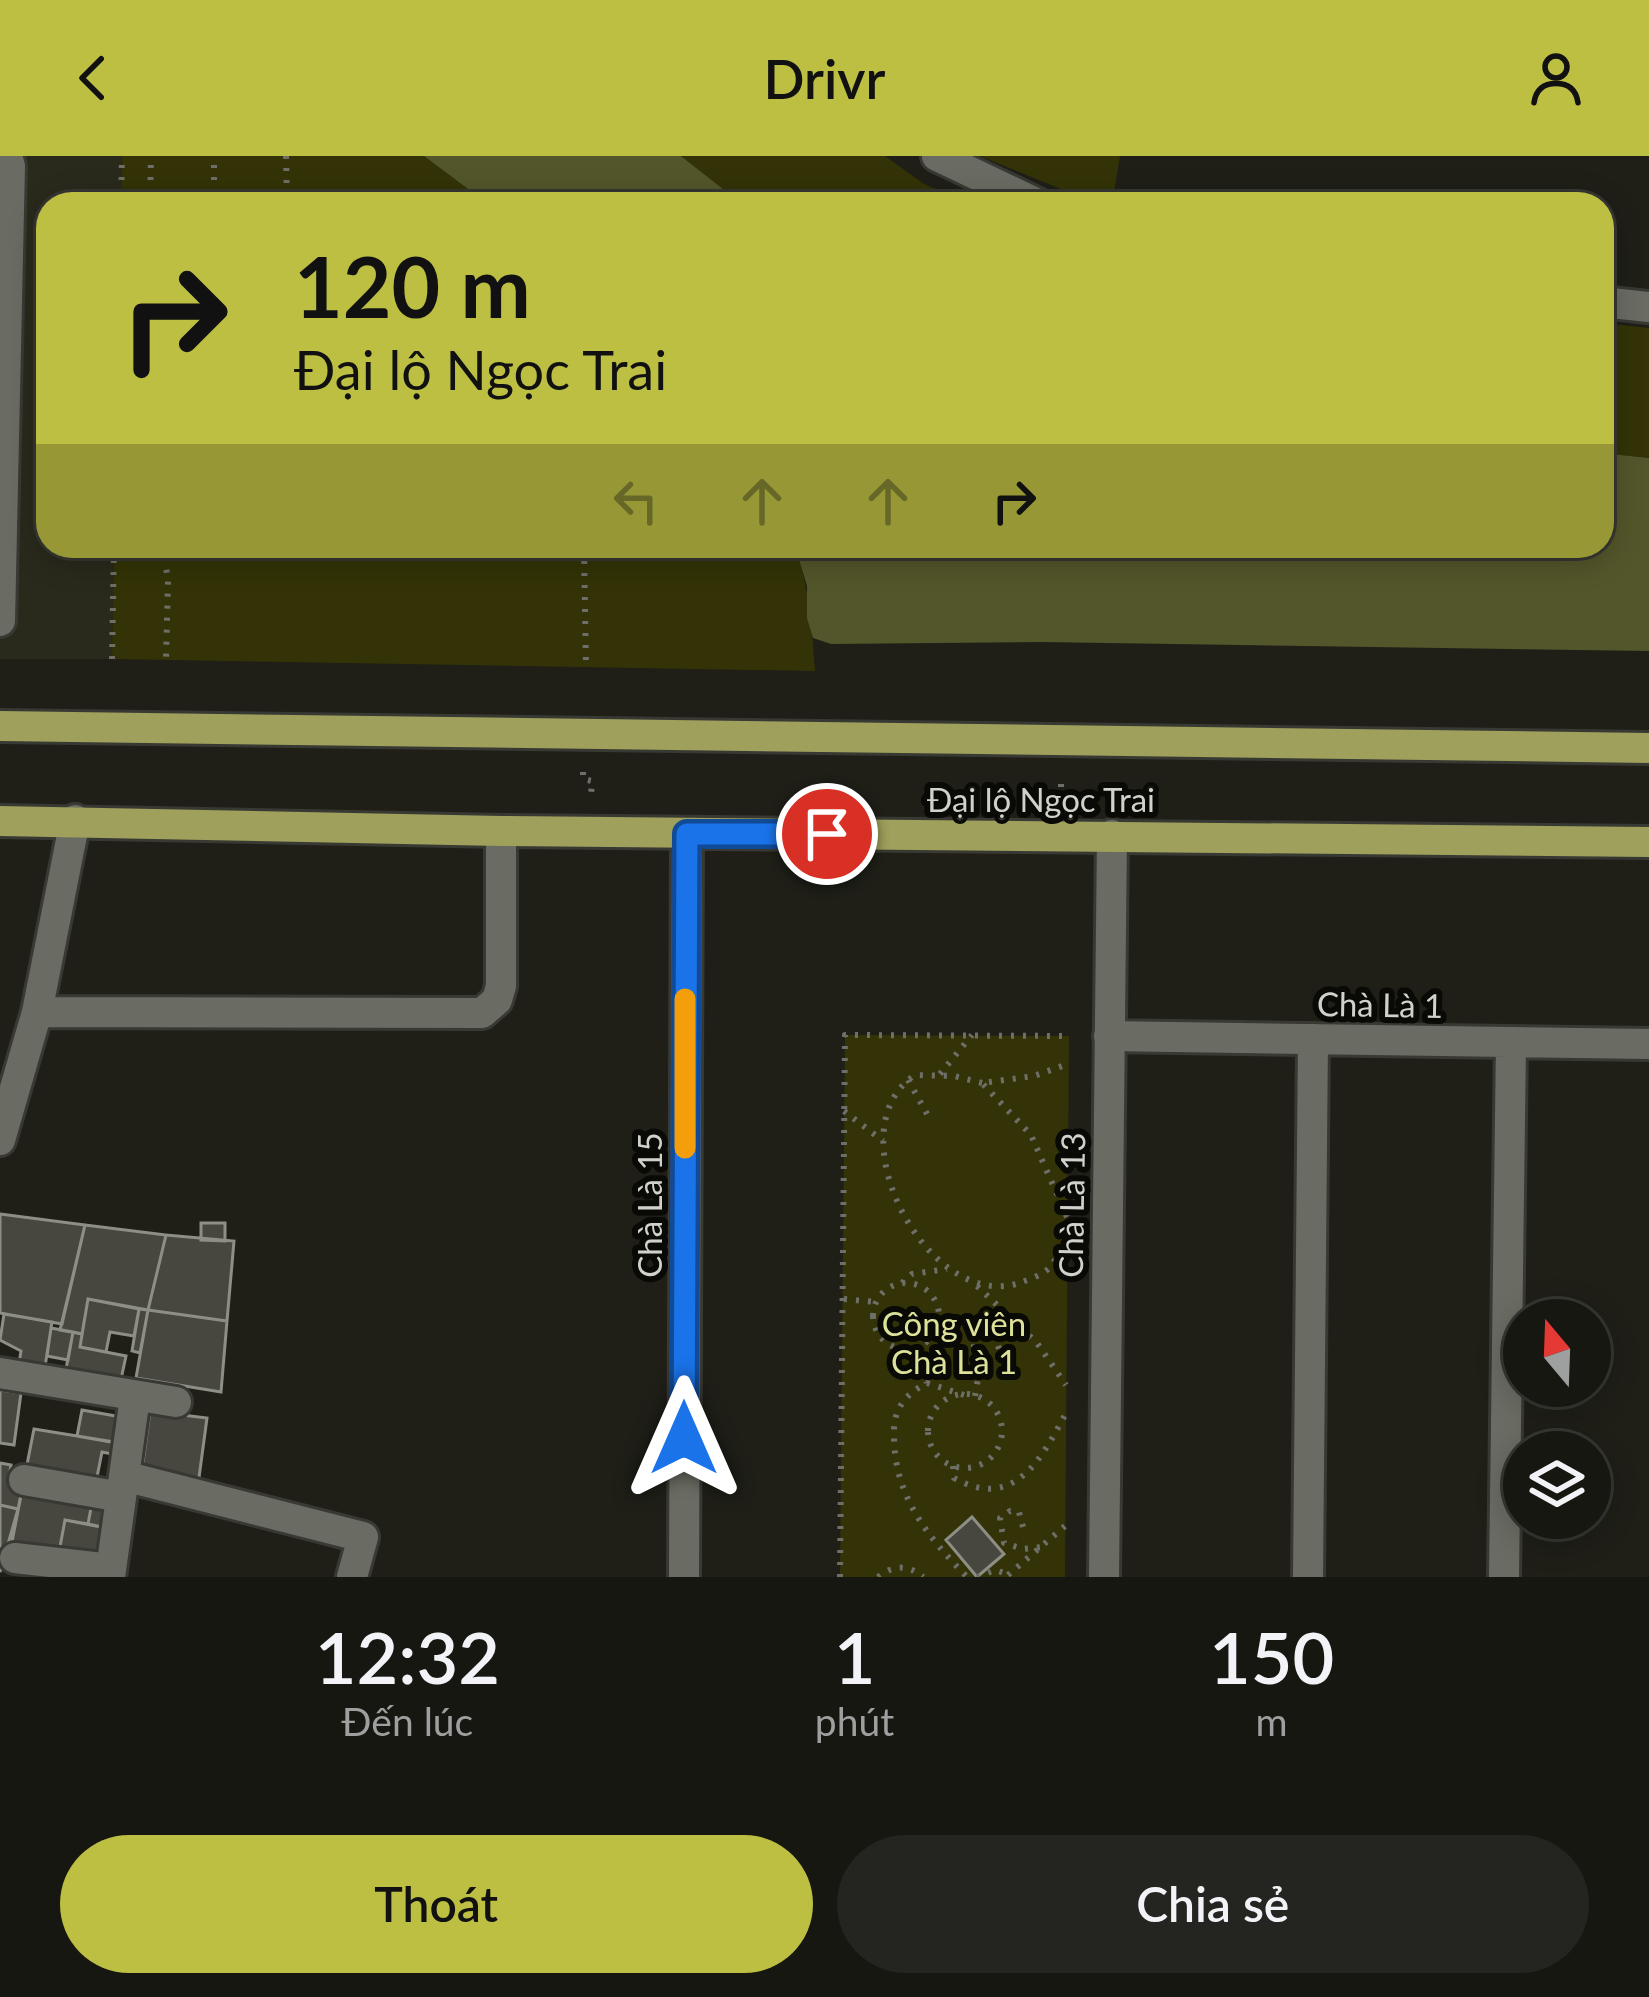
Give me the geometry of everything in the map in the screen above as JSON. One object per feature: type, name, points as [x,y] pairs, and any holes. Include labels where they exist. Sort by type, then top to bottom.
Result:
[{"type":"main road","name":"Đại lộ Ngọc Trai","points":[[0,726],[1649,748]]},
{"type":"main road","name":"Đại lộ Ngọc Trai","points":[[0,821],[687,834],[1649,842]]},
{"type":"street","points":[[0,621],[7,156]]},
{"type":"street","points":[[937,156],[1013,192]]},
{"type":"street","points":[[1614,303],[1649,307]]},
{"type":"street","points":[[0,1140],[37,1012],[75,820]]},
{"type":"street","points":[[37,1012],[128,1018],[468,1018],[490,1009],[501,986],[501,831]]},
{"type":"street","name":"Chà Là 15","points":[[684,1577],[687,834]]},
{"type":"street","name":"Chà Là 13","points":[[1104,1577],[1112,835]]},
{"type":"street","name":"Chà Là 1","points":[[1109,1036],[1649,1044]]},
{"type":"street","points":[[1308,1577],[1313,1039]]},
{"type":"street","points":[[1504,1577],[1511,1042]]},
{"type":"street","points":[[0,1373],[176,1402]]},
{"type":"street","points":[[15,1558],[111,1573],[135,1397]]},
{"type":"street","points":[[24,1480],[123,1487],[363,1537],[352,1577]]},
{"type":"path","points":[[121,192],[122,156]]},
{"type":"path","points":[[150,192],[151,156]]},
{"type":"path","points":[[214,156],[214,192]]},
{"type":"path","points":[[286,156],[286,192]]},
{"type":"path","points":[[112,659],[114,558]]},
{"type":"path","points":[[165,558],[166,660]]},
{"type":"path","points":[[584,558],[586,668]]},
{"type":"path","points":[[583,772],[583,779],[592,781],[591,796]]},
{"type":"path","points":[[1061,779],[1061,800]]},
{"type":"path","points":[[840,1577],[845,1035],[1069,1036]]},
{"type":"path","points":[[940,1074],[972,1036]]},
{"type":"path","points":[[1066,1385],[1037,1343],[975,1284],[947,1269],[898,1205],[884,1165],[883,1141],[891,1096],[915,1075],[940,1074],[982,1083],[1034,1076],[1068,1064]]},
{"type":"path","points":[[908,1080],[931,1121]]},
{"type":"path","points":[[982,1083],[1031,1136],[1067,1217]]},
{"type":"path","points":[[844,1111],[883,1141]]},
{"type":"path","points":[[975,1284],[1012,1286],[1036,1276],[1051,1265],[1068,1231]]},
{"type":"path","points":[[902,1282],[923,1287],[937,1302],[939,1323],[935,1333],[908,1349],[887,1343],[874,1325],[876,1302],[912,1274],[947,1269]]},
{"type":"path","points":[[842,1299],[876,1302]]},
{"type":"path","points":[[998,1346],[1001,1354],[991,1363],[981,1361],[974,1352],[977,1333],[988,1322],[1011,1319]]},
{"type":"path","points":[[919,1346],[927,1383]]},
{"type":"path","points":[[976,1396],[981,1361]]},
{"type":"path","points":[[964,1394],[940,1404],[928,1426],[934,1450],[953,1466],[987,1461],[1001,1442],[995,1409],[976,1396],[927,1383],[913,1390],[892,1419],[892,1457],[915,1515],[967,1577]]},
{"type":"path","points":[[953,1466],[954,1478],[966,1485],[1000,1488],[1020,1479],[1035,1465],[1066,1412]]},
{"type":"path","points":[[1023,1527],[1019,1512],[1010,1511],[1000,1518],[1004,1543],[1023,1549],[1041,1547]]},
{"type":"path","points":[[977,1577],[995,1570],[1009,1576],[1065,1526]]},
{"type":"path","points":[[878,1577],[898,1567],[923,1577]]},
{"type":"shaded area","points":[[0,156],[122,156],[121,192],[36,192],[36,558],[114,558],[112,659],[0,659]]},
{"type":"shaded area","points":[[424,156],[681,156],[727,192],[472,192]]},
{"type":"shaded area","points":[[1614,454],[1649,458],[1649,651],[1041,642],[831,644],[813,638],[807,618],[807,586],[799,558],[1614,558]]},
{"type":"green space","points":[[122,156],[424,156],[472,192],[121,192]]},
{"type":"green space","points":[[681,156],[885,156],[943,192],[727,192]]},
{"type":"green space","points":[[980,156],[1120,156],[1114,192],[1068,192]]},
{"type":"green space","points":[[1614,324],[1649,328],[1649,458],[1614,454]]},
{"type":"green space","points":[[114,558],[798,558],[807,592],[815,671],[112,659]]},
{"type":"green space","name":"Công viên Chà Là 1","points":[[845,1035],[1069,1036],[1065,1577],[840,1577]]},
{"type":"building","points":[[0,1214],[85,1225],[62,1324],[0,1313]]},
{"type":"building","points":[[201,1223],[225,1223],[225,1241],[201,1240]]},
{"type":"building","points":[[85,1225],[166,1235],[148,1310],[88,1299],[82,1334],[60,1330]]},
{"type":"building","points":[[166,1235],[234,1241],[227,1321],[148,1310]]},
{"type":"building","points":[[88,1299],[139,1309],[134,1336],[110,1332],[106,1352],[80,1347]]},
{"type":"building","points":[[139,1309],[148,1310],[140,1353],[132,1351]]},
{"type":"building","points":[[148,1310],[227,1321],[221,1392],[136,1378]]},
{"type":"building","points":[[4,1314],[52,1322],[44,1373],[18,1369],[21,1351],[0,1340]]},
{"type":"building","points":[[51,1328],[73,1332],[68,1360],[47,1356]]},
{"type":"building","points":[[73,1332],[82,1334],[80,1347],[126,1356],[120,1384],[65,1374]]},
{"type":"building","points":[[0,1390],[21,1393],[14,1445],[0,1443]]},
{"type":"building","points":[[82,1410],[127,1418],[122,1444],[77,1436]]},
{"type":"building","points":[[150,1411],[207,1418],[198,1485],[141,1477]]},
{"type":"building","points":[[34,1429],[114,1442],[112,1454],[102,1452],[94,1492],[24,1480]]},
{"type":"building","points":[[0,1463],[11,1465],[9,1477],[24,1480],[18,1509],[0,1505]]},
{"type":"building","points":[[24,1480],[94,1492],[88,1524],[65,1520],[59,1552],[12,1542]]},
{"type":"building","points":[[94,1492],[121,1497],[116,1530],[88,1524]]},
{"type":"building","points":[[0,1505],[18,1509],[0,1572]]},
{"type":"building","points":[[972,1517],[1004,1554],[977,1577],[946,1540]]},
{"type":"building","points":[[65,1520],[116,1530],[109,1561],[59,1552]]},
{"type":"slow traffic","points":[[685,999],[685,1148]]},
{"type":"route","points":[[684,1438],[687,834],[827,834]]}]
